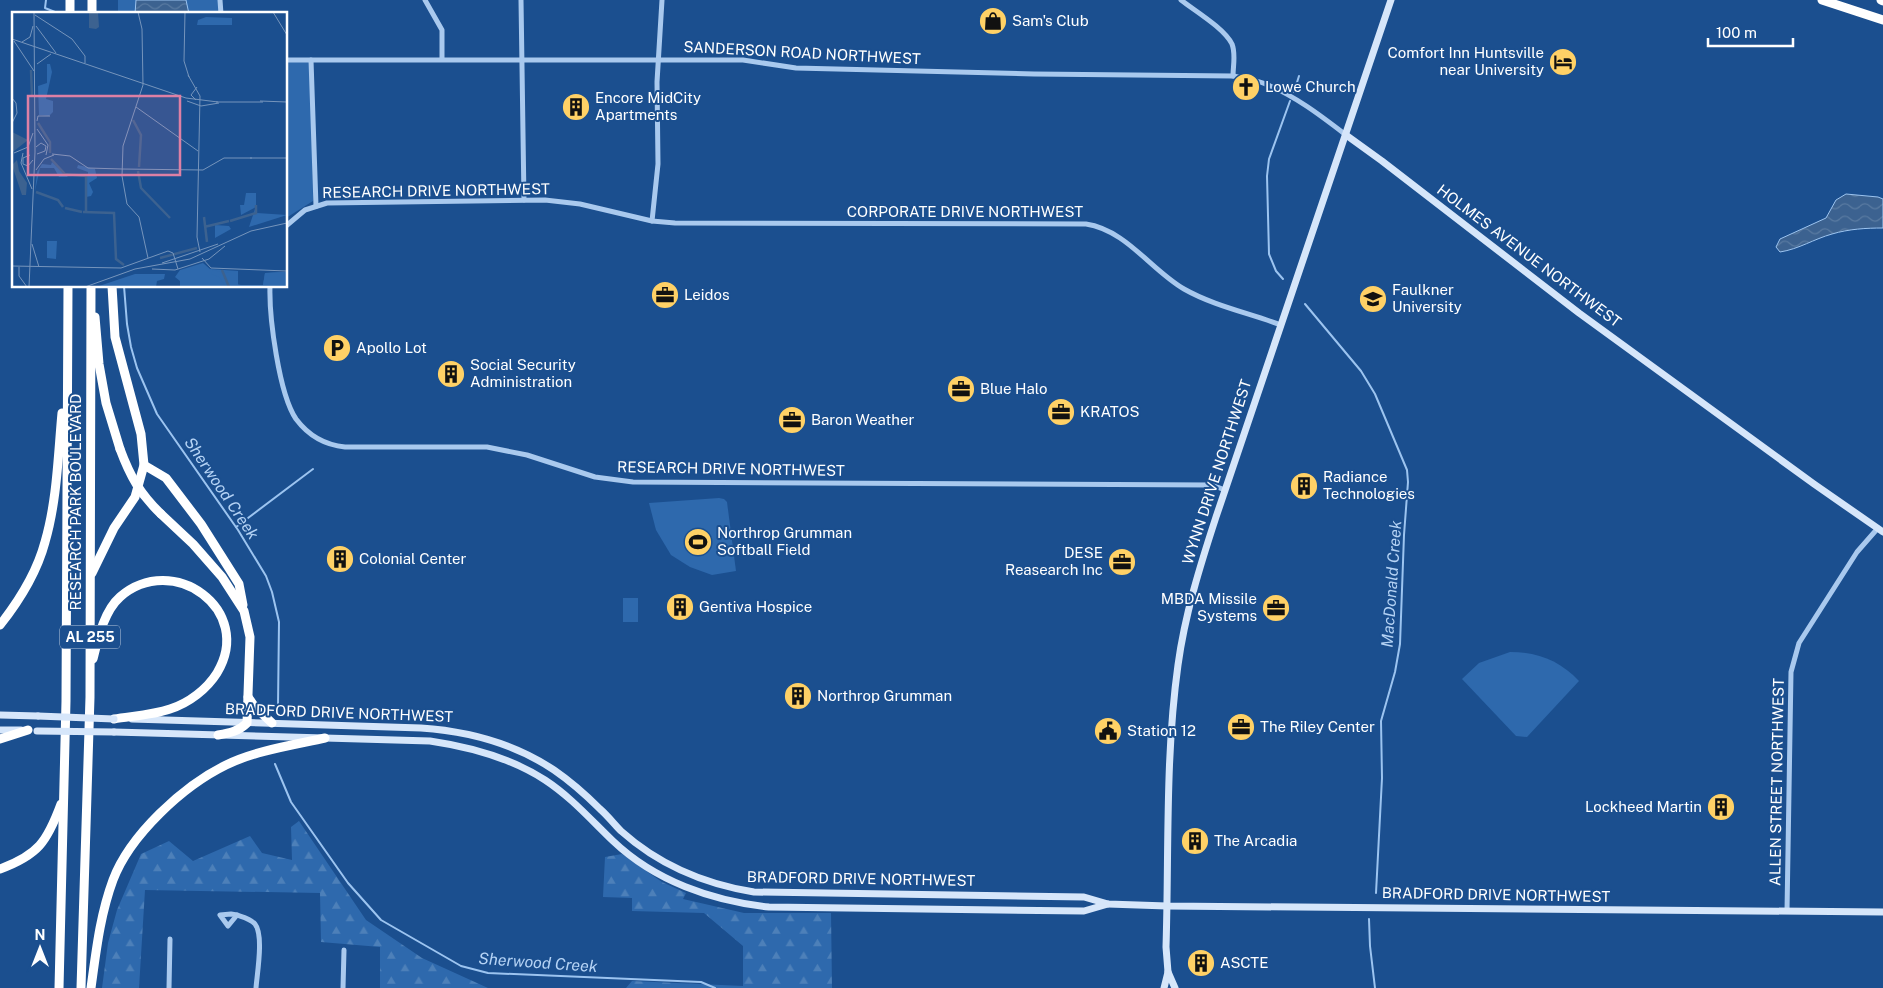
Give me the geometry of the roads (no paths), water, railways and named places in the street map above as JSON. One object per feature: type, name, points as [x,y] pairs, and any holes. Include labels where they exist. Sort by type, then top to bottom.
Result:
[{"type":"highway","points":[[1822,0],[1883,20]]},
{"type":"highway","name":"RESEARCH PARK BOULEVARD","points":[[59,988],[66,701],[68,288]]},
{"type":"highway","points":[[92,288],[99,364],[106,403],[120,449],[136,486],[193,544],[222,577],[244,611]]},
{"type":"highway","name":"RESEARCH PARK BOULEVARD","points":[[81,988],[90,674],[92,288]]},
{"type":"highway","points":[[90,578],[114,528],[134,497],[139,486],[144,464],[141,434],[115,337],[112,288]]},
{"type":"highway","points":[[0,625],[17,602],[45,544],[51,518],[68,366]]},
{"type":"highway","points":[[144,464],[166,478],[201,524],[239,584],[250,637],[247,723],[235,732],[218,735]]},
{"type":"highway","points":[[90,674],[107,616],[119,597],[138,585],[159,580],[177,581],[193,587],[214,604],[223,619],[227,642],[224,661],[212,682],[195,696],[170,709],[114,719]]},
{"type":"highway","points":[[248,697],[255,707],[272,723]]},
{"type":"highway","points":[[0,739],[32,731]]},
{"type":"highway","points":[[91,988],[100,924],[114,878],[132,846],[149,825],[169,804],[194,784],[226,764],[275,749],[325,738]]},
{"type":"highway","points":[[0,870],[19,862],[35,852],[52,829],[64,797]]},
{"type":"main road","name":"WYNN DRIVE NORTHWEST","points":[[1164,988],[1168,972],[1169,777],[1174,701],[1178,664],[1193,593],[1225,490],[1391,0]]},
{"type":"main road","name":"HOLMES AVENUE NORTHWEST","points":[[1346,135],[1579,313],[1880,530]]},
{"type":"main road","name":"BRADFORD DRIVE NORTHWEST","points":[[0,715],[428,728],[462,732],[515,750],[552,769],[595,804],[620,830],[650,853],[670,865],[696,878],[733,888],[773,894],[1084,897],[1108,904],[1167,906],[1883,912]]},
{"type":"main road","name":"BRADFORD DRIVE NORTHWEST","points":[[0,730],[438,742],[480,750],[530,771],[551,784],[581,809],[614,842],[642,864],[692,889],[738,903],[769,906],[1076,910],[1108,904]]},
{"type":"main road","name":"WYNN DRIVE NORTHWEST","points":[[1168,972],[1175,988]]},
{"type":"street","points":[[425,0],[442,30],[442,59]]},
{"type":"street","points":[[521,0],[524,200]]},
{"type":"street","points":[[652,221],[658,164],[657,82],[662,0]]},
{"type":"street","points":[[1181,0],[1224,34],[1232,45],[1234,56],[1232,76]]},
{"type":"street","name":"SANDERSON ROAD NORTHWEST","points":[[288,60],[742,60],[806,68],[1034,74],[1232,76]]},
{"type":"street","points":[[311,60],[316,206]]},
{"type":"street","name":"HOLMES AVENUE NORTHWEST","points":[[1232,76],[1262,82],[1288,94],[1346,135]]},
{"type":"street","name":"RESEARCH DRIVE NORTHWEST","points":[[288,224],[300,213],[316,206],[337,202],[524,200],[580,204],[652,221]]},
{"type":"street","name":"CORPORATE DRIVE NORTHWEST","points":[[652,221],[696,224],[1094,225],[1108,230],[1121,239],[1168,278],[1185,289],[1202,298],[1281,325]]},
{"type":"street","name":"RESEARCH DRIVE NORTHWEST","points":[[270,288],[273,330],[278,361],[290,408],[308,432],[322,441],[340,447],[494,448],[527,455],[595,477],[632,482],[1212,485],[1225,490]]},
{"type":"street","name":"ALLEN STREET NORTHWEST","points":[[1787,911],[1791,672],[1799,643],[1857,552],[1880,530]]},
{"type":"street","points":[[237,916],[255,924],[260,936],[256,988]]},
{"type":"street","points":[[169,988],[170,939]]},
{"type":"street","points":[[342,988],[344,950]]},
{"type":"water","points":[[136,0],[186,0],[189,12],[135,12]]},
{"type":"water","points":[[1846,194],[1883,199],[1883,228],[1838,232],[1794,249],[1780,252],[1776,247],[1780,239],[1826,218],[1836,200]]},
{"type":"waterway","name":"Sherwood Creek","points":[[46,0],[45,8],[55,12]]},
{"type":"waterway","name":"MacDonald Creek","points":[[1294,92],[1299,76]]},
{"type":"waterway","name":"MacDonald Creek","points":[[1283,279],[1276,271],[1269,254],[1267,176],[1269,159],[1290,101]]},
{"type":"waterway","name":"Sherwood Creek","points":[[124,288],[131,347],[137,368],[157,414],[238,530],[266,576],[272,592],[279,622],[278,706]]},
{"type":"waterway","name":"MacDonald Creek","points":[[1305,304],[1361,371],[1375,394],[1407,470],[1400,644],[1395,672],[1381,721],[1382,778],[1376,893]]},
{"type":"waterway","points":[[236,527],[313,469]]},
{"type":"waterway","name":"Sherwood Creek","points":[[275,764],[291,802],[348,883],[381,920],[461,966],[488,973],[701,982],[715,988]]},
{"type":"waterway","name":"MacDonald Creek","points":[[1369,919],[1375,988]]},
{"type":"place","name":"Sam's Club","points":[[993,21]]},
{"type":"place","name":"Comfort Inn Huntsville near University","points":[[1563,62]]},
{"type":"place","name":"Lowe Church","points":[[1246,87]]},
{"type":"place","name":"Encore MidCity Apartments","points":[[576,107]]},
{"type":"place","name":"Leidos","points":[[665,295]]},
{"type":"place","name":"Faulkner University","points":[[1373,299]]},
{"type":"place","name":"Apollo Lot","points":[[337,348]]},
{"type":"place","name":"Social Security Administration","points":[[451,374]]},
{"type":"place","name":"Blue Halo","points":[[961,389]]},
{"type":"place","name":"KRATOS","points":[[1061,412]]},
{"type":"place","name":"Baron Weather","points":[[792,420]]},
{"type":"place","name":"Radiance Technologies","points":[[1304,486]]},
{"type":"place","name":"Northrop Grumman Softball Field","points":[[698,542]]},
{"type":"place","name":"Colonial Center","points":[[340,559]]},
{"type":"place","name":"DESE Reasearch Inc","points":[[1122,562]]},
{"type":"place","name":"Gentiva Hospice","points":[[680,607]]},
{"type":"place","name":"MBDA Missile Systems","points":[[1276,608]]},
{"type":"place","name":"Northrop Grumman","points":[[798,696]]},
{"type":"place","name":"The Riley Center","points":[[1241,727]]},
{"type":"place","name":"Station 12","points":[[1108,731]]},
{"type":"place","name":"Lockheed Martin","points":[[1721,807]]},
{"type":"place","name":"The Arcadia","points":[[1195,841]]},
{"type":"place","name":"ASCTE","points":[[1201,963]]}]
